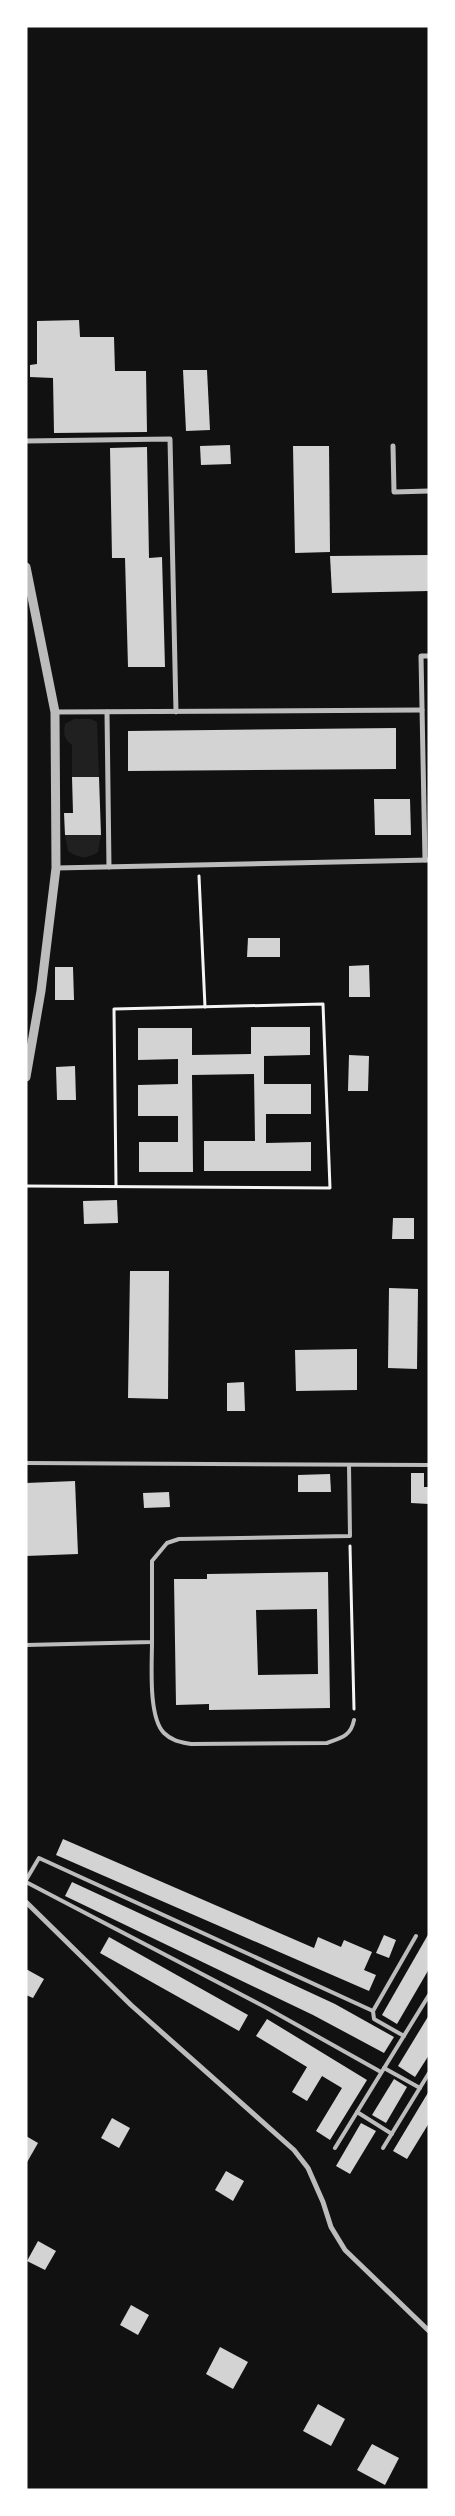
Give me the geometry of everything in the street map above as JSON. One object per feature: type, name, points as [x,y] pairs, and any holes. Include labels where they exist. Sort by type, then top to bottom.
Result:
[{"type":"street","points":[[26,441],[170,439],[176,712]]},
{"type":"street","points":[[393,446],[394,492],[429,491]]},
{"type":"street","points":[[26,567],[55,712],[56,868],[41,991],[26,1077]]},
{"type":"street","points":[[56,868],[427,860],[421,656],[429,656]]},
{"type":"street","points":[[55,712],[422,710]]},
{"type":"street","points":[[107,712],[109,867]]},
{"type":"street","points":[[26,1902],[131,2005],[294,2150],[308,2168],[323,2202],[331,2227],[345,2250],[429,2331]]},
{"type":"lane","points":[[26,1463],[429,1465]]},
{"type":"lane","points":[[349,1465],[350,1536],[179,1539],[166,1543],[152,1561],[152,1642],[156,1717],[162,1732],[174,1741],[192,1744],[327,1743],[343,1738],[352,1730],[354,1720]]},
{"type":"lane","points":[[26,1644],[152,1642]]},
{"type":"lane","points":[[373,2011],[39,1858],[26,1881],[265,2007],[381,2072]]},
{"type":"lane","points":[[404,2036],[374,2019],[373,2011],[416,1936]]},
{"type":"lane","points":[[335,2148],[429,1995]]},
{"type":"lane","points":[[384,2068],[420,2088]]},
{"type":"lane","points":[[384,2148],[429,2073]]},
{"type":"lane","points":[[357,2112],[392,2134]]},
{"type":"path","points":[[198,866],[205,1007]]},
{"type":"path","points":[[26,1186],[116,1185],[330,1188],[323,1004],[114,1010],[116,1185]]},
{"type":"path","points":[[350,1536],[354,1720]]},
{"type":"shaded area","points":[[74,719],[91,719],[97,722],[99,777],[72,777],[72,745],[67,741],[64,731],[65,724]]},
{"type":"shaded area","points":[[65,835],[101,835],[98,852],[83,857],[72,854],[68,851]]},
{"type":"building","points":[[79,320],[80,337],[114,337],[115,371],[146,371],[147,432],[54,433],[53,378],[30,377],[30,365],[37,364],[37,321]]},
{"type":"building","points":[[183,370],[207,370],[210,430],[186,431]]},
{"type":"building","points":[[230,445],[231,464],[201,465],[200,446]]},
{"type":"building","points":[[293,446],[329,446],[330,552],[295,553]]},
{"type":"building","points":[[147,447],[149,558],[162,557],[165,667],[128,667],[125,558],[112,558],[110,448]]},
{"type":"building","points":[[429,555],[429,591],[332,593],[330,556]]},
{"type":"building","points":[[396,728],[396,769],[128,771],[128,731]]},
{"type":"building","points":[[72,777],[99,777],[101,835],[65,835],[64,813],[73,813]]},
{"type":"building","points":[[374,799],[410,799],[411,835],[375,835]]},
{"type":"building","points":[[248,938],[280,938],[280,957],[247,957]]},
{"type":"building","points":[[369,965],[370,997],[349,997],[349,966]]},
{"type":"building","points":[[55,967],[73,967],[74,1000],[55,1000]]},
{"type":"building","points":[[251,1027],[310,1027],[310,1055],[264,1056],[264,1084],[311,1084],[311,1114],[266,1114],[266,1143],[311,1142],[311,1171],[204,1171],[204,1141],[255,1141],[254,1074],[192,1075],[193,1172],[139,1172],[139,1142],[178,1142],[178,1116],[138,1116],[138,1085],[178,1084],[178,1059],[138,1060],[138,1028],[192,1028],[192,1055],[251,1054]]},
{"type":"building","points":[[349,1055],[369,1056],[368,1091],[348,1091]]},
{"type":"building","points":[[75,1066],[76,1100],[57,1100],[56,1067]]},
{"type":"building","points":[[117,1200],[118,1223],[84,1224],[83,1201]]},
{"type":"building","points":[[393,1218],[414,1218],[414,1239],[392,1239]]},
{"type":"building","points":[[130,1271],[169,1271],[168,1399],[128,1398]]},
{"type":"building","points":[[389,1288],[418,1289],[417,1369],[388,1368]]},
{"type":"building","points":[[357,1349],[357,1390],[296,1391],[295,1350]]},
{"type":"building","points":[[244,1382],[245,1411],[227,1411],[227,1383]]},
{"type":"building","points":[[411,1473],[424,1473],[424,1487],[429,1487],[429,1504],[411,1503]]},
{"type":"building","points":[[330,1474],[331,1492],[298,1492],[298,1475]]},
{"type":"building","points":[[75,1481],[78,1554],[26,1556],[26,1483]]},
{"type":"building","points":[[169,1492],[170,1507],[144,1508],[143,1493]]},
{"type":"building","points":[[328,1572],[330,1708],[209,1710],[209,1704],[176,1705],[174,1579],[207,1579],[207,1574]],"holes":[[[317,1609],[318,1674],[258,1675],[256,1610]]]},
{"type":"building","points":[[63,1839],[314,1948],[318,1937],[341,1947],[344,1940],[372,1952],[364,1970],[376,1975],[369,1991],[56,1855]]},
{"type":"building","points":[[72,1882],[335,2004],[394,2037],[384,2053],[313,2015],[65,1896]]},
{"type":"building","points":[[429,1933],[429,1969],[397,2024],[382,2015]]},
{"type":"building","points":[[384,1935],[396,1940],[389,1958],[376,1953]]},
{"type":"building","points":[[109,1937],[248,2015],[239,2031],[100,1953]]},
{"type":"building","points":[[26,1969],[44,1979],[33,1998],[26,1995]]},
{"type":"building","points":[[429,2015],[429,2055],[415,2077],[398,2066]]},
{"type":"building","points":[[267,2019],[367,2080],[330,2140],[316,2131],[342,2088],[322,2076],[307,2101],[292,2092],[307,2067],[256,2036]]},
{"type":"building","points":[[394,2079],[407,2087],[386,2123],[372,2115]]},
{"type":"building","points":[[429,2091],[429,2123],[407,2159],[393,2151]]},
{"type":"building","points":[[112,2118],[130,2128],[119,2148],[101,2138]]},
{"type":"building","points":[[361,2123],[376,2131],[350,2174],[336,2166]]},
{"type":"building","points":[[26,2136],[38,2143],[26,2164]]},
{"type":"building","points":[[226,2171],[244,2181],[233,2201],[215,2190]]},
{"type":"building","points":[[38,2241],[56,2251],[45,2270],[27,2261]]},
{"type":"building","points":[[131,2305],[149,2315],[138,2335],[120,2325]]},
{"type":"building","points":[[220,2347],[248,2362],[233,2389],[206,2374]]},
{"type":"building","points":[[318,2404],[345,2419],[331,2446],[303,2431]]},
{"type":"building","points":[[372,2444],[399,2458],[385,2485],[357,2470]]}]
